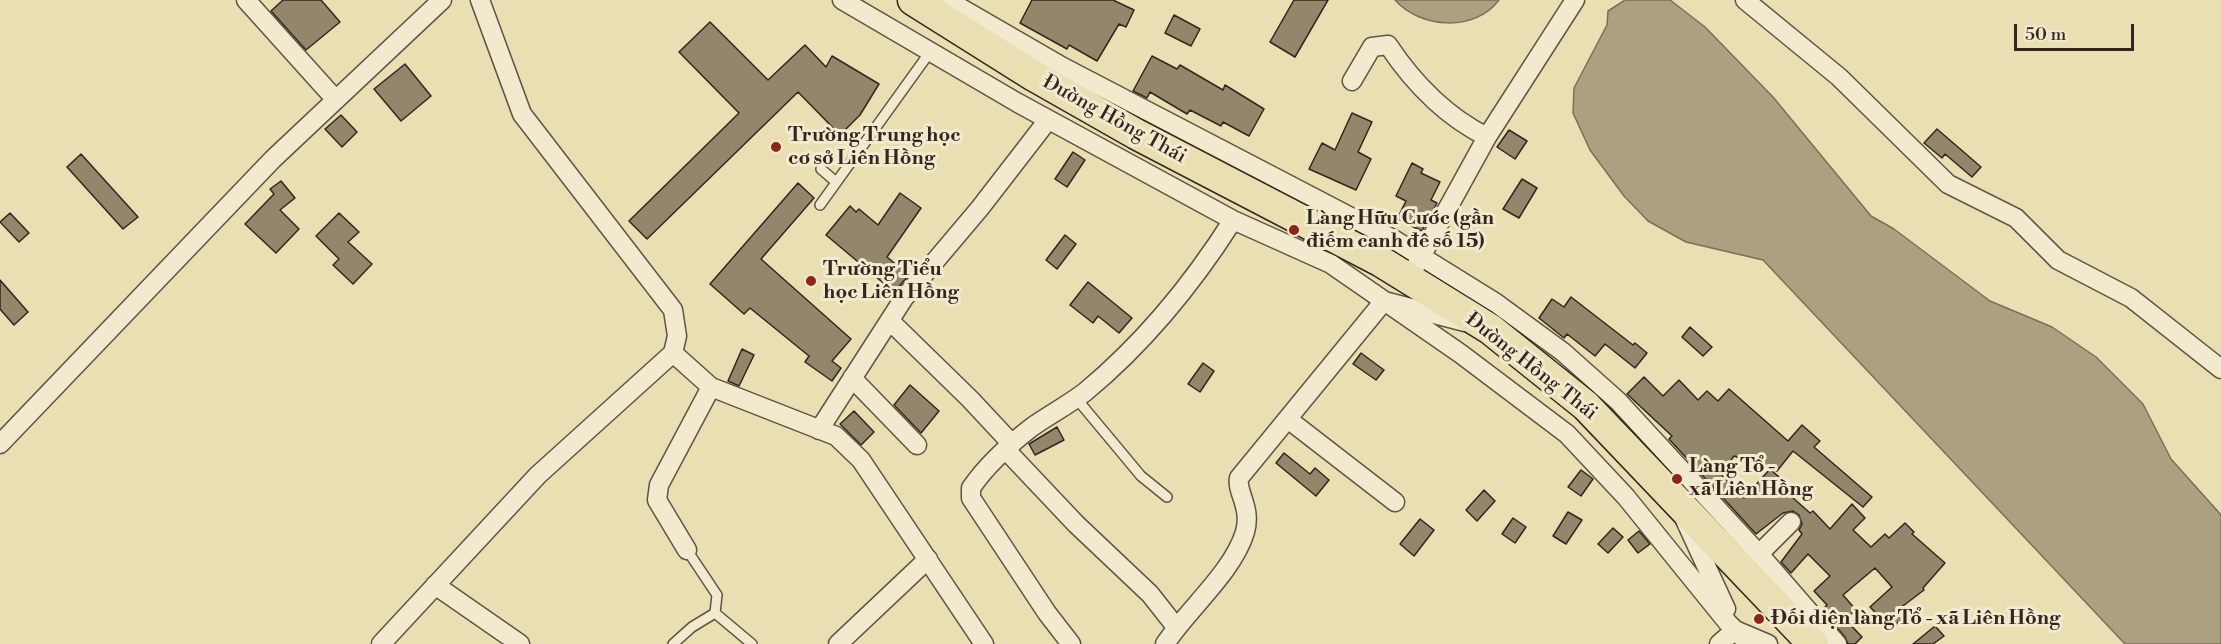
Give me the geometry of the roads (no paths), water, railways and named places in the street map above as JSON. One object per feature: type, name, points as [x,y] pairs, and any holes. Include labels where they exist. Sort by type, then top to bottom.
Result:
[{"type":"main road","name":"Đường Hồng Thái","points":[[913,0],[1034,76],[1136,134],[1317,226],[1415,266],[1586,406],[1676,500],[1750,562],[1812,644]]},
{"type":"street","points":[[246,0],[336,100]]},
{"type":"street","points":[[0,444],[273,159],[442,0]]},
{"type":"street","points":[[381,644],[538,475],[672,353],[677,336],[673,310],[522,114],[480,0]]},
{"type":"street","points":[[842,0],[1048,120],[1233,220],[1331,264],[1461,354],[1567,434],[1626,497],[1749,644]]},
{"type":"street","points":[[947,0],[1415,266],[1496,303],[1571,359],[1618,401],[1750,562],[1837,644]]},
{"type":"street","points":[[1415,266],[1487,137],[1575,0]]},
{"type":"street","points":[[1745,0],[1839,77],[1948,184],[2016,218],[2058,260],[2131,298],[2221,369]]},
{"type":"street","points":[[1352,81],[1372,47],[1388,45],[1420,88],[1457,120],[1487,137]]},
{"type":"street","points":[[1018,103],[1034,76]]},
{"type":"street","points":[[819,430],[904,298],[980,208],[1048,120]]},
{"type":"street","points":[[1071,644],[1047,613],[970,494],[974,483],[1032,427],[1076,398],[1124,357],[1212,254],[1233,220]]},
{"type":"street","points":[[1317,226],[1384,301],[1490,329]]},
{"type":"street","points":[[1165,644],[1176,627],[1208,592],[1237,548],[1247,520],[1247,506],[1238,484],[1239,478],[1384,301]]},
{"type":"street","points":[[890,321],[970,399],[1076,524],[1150,594],[1176,627]]},
{"type":"street","points":[[672,353],[711,387],[836,436],[861,460],[984,644]]},
{"type":"street","points":[[852,378],[917,445]]},
{"type":"street","points":[[687,550],[657,500],[658,492],[668,466],[711,387]]},
{"type":"street","points":[[1288,420],[1395,502]]},
{"type":"street","points":[[1676,500],[1735,630],[1767,644]]},
{"type":"street","points":[[1750,562],[1791,522]]},
{"type":"street","points":[[838,644],[928,559]]},
{"type":"street","points":[[435,585],[520,644]]},
{"type":"street","points":[[1719,644],[1735,630]]},
{"type":"lane","points":[[820,205],[930,52]]},
{"type":"lane","points":[[821,169],[836,182]]},
{"type":"lane","points":[[1076,398],[1141,476],[1167,497]]},
{"type":"lane","points":[[687,550],[717,595],[716,613]]},
{"type":"lane","points":[[673,644],[692,627],[716,613]]},
{"type":"lane","points":[[716,613],[752,644]]},
{"type":"place","name":"Trường Trung học cơ sở Liên Hồng","points":[[776,147]]},
{"type":"place","name":"Làng Hữu Cước (gần điếm canh đê số 15)","points":[[1294,230]]},
{"type":"place","name":"Trường Tiểu học Liên Hồng","points":[[811,281]]},
{"type":"place","name":"Làng Tổ - xã Liên Hồng","points":[[1677,479]]},
{"type":"place","name":"Đối diện làng Tổ - xã Liên Hồng","points":[[1759,619]]}]
